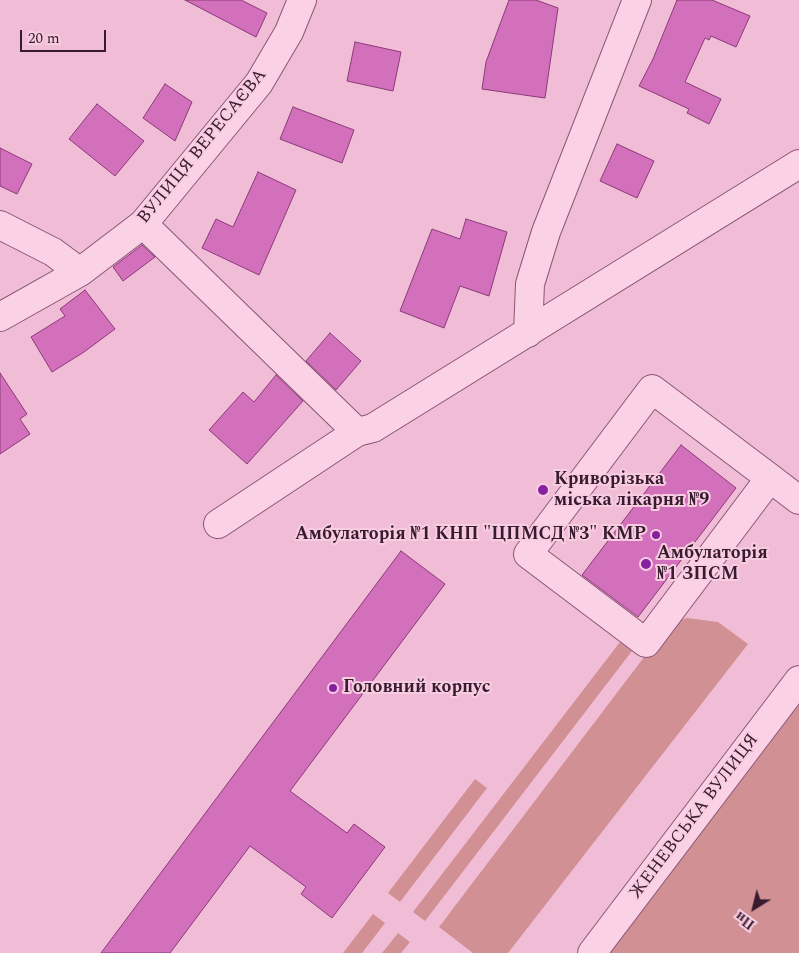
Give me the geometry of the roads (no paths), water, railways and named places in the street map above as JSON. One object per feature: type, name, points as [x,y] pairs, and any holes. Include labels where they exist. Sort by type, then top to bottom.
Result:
[{"type":"street","name":"ВУЛИЦЯ ВЕРЕСАЄВА","points":[[0,317],[80,272],[144,224],[259,83],[289,32],[302,0]]},
{"type":"street","points":[[528,333],[530,284],[546,232],[637,0]]},
{"type":"street","points":[[218,524],[357,432],[373,428],[799,164]]},
{"type":"street","points":[[144,224],[357,432]]},
{"type":"street","points":[[0,225],[53,252],[80,272]]},
{"type":"street","points":[[770,478],[646,643],[528,554],[652,389],[770,478],[799,500]]},
{"type":"street","name":"ЖЕНЕВСЬКА ВУЛИЦЯ","points":[[592,953],[799,680]]},
{"type":"place","name":"Криворізька міська лікарня №9","points":[[543,490]]},
{"type":"place","name":"Амбулаторія №1 КНП \"ЦПМСД №3\" КМР","points":[[656,535]]},
{"type":"place","name":"Амбулаторія №1 ЗПСМ","points":[[646,564]]},
{"type":"place","name":"Головний корпус","points":[[333,688]]}]
